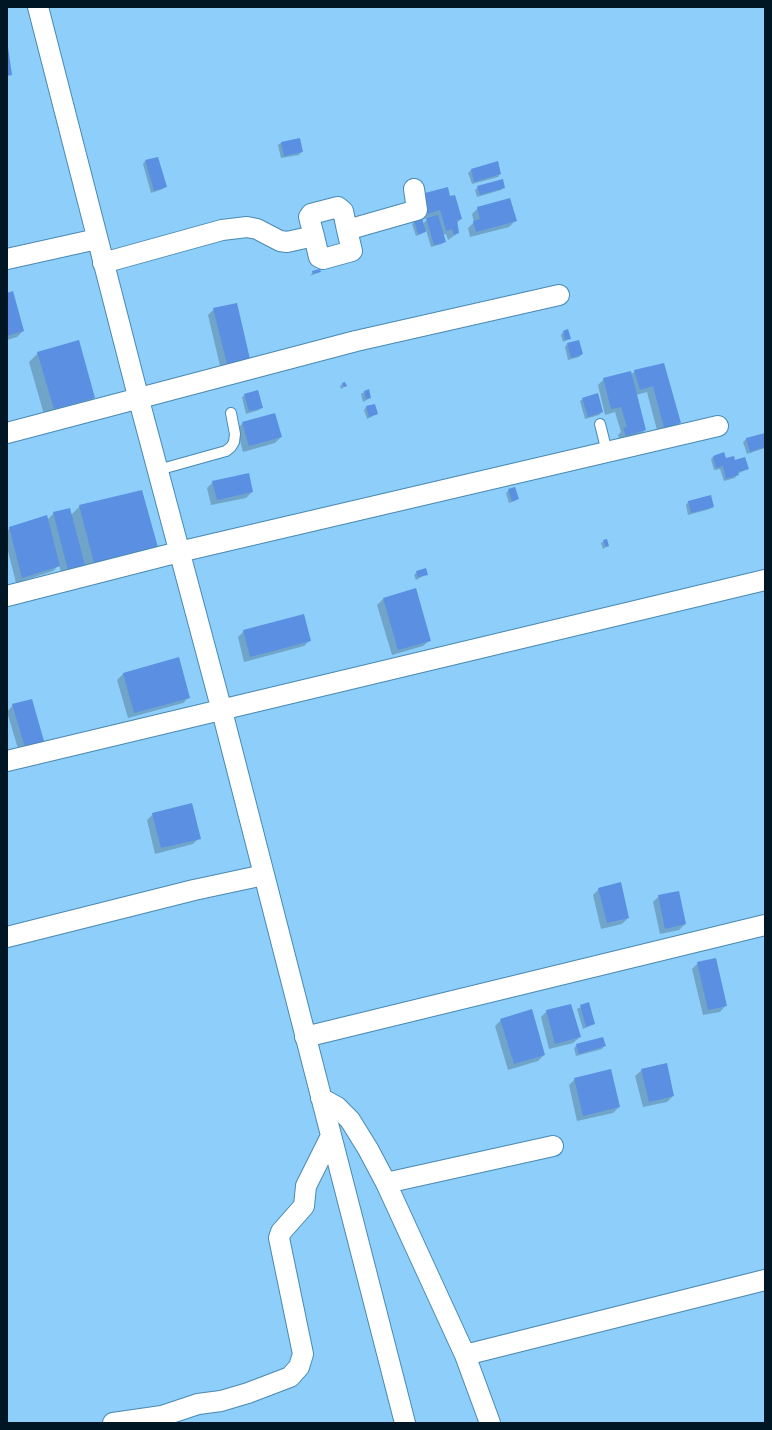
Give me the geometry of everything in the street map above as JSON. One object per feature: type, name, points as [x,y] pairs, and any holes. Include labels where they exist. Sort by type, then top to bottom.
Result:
[{"type":"street","points":[[38,7],[138,400],[222,711],[305,1037],[406,1423]]},
{"type":"street","points":[[347,230],[417,210],[414,189]]},
{"type":"street","points":[[338,207],[342,211],[352,251],[323,259],[319,257],[314,236],[309,216],[311,214],[338,207]]},
{"type":"street","points":[[104,263],[222,230],[248,228],[257,229],[280,241],[287,242],[314,236]]},
{"type":"street","points":[[7,259],[97,239]]},
{"type":"street","points":[[7,433],[138,400],[356,341],[559,295]]},
{"type":"street","points":[[7,596],[179,552],[718,426]]},
{"type":"street","points":[[7,761],[222,711],[765,580]]},
{"type":"street","points":[[7,937],[194,890],[264,875]]},
{"type":"street","points":[[305,1037],[765,925]]},
{"type":"street","points":[[322,1098],[337,1107],[350,1120],[368,1149],[386,1183],[465,1355],[490,1423]]},
{"type":"street","points":[[113,1423],[162,1416],[198,1404],[221,1401],[248,1393],[290,1377],[299,1367],[303,1354],[279,1238],[281,1232],[304,1206],[306,1186],[331,1136]]},
{"type":"street","points":[[386,1183],[553,1146]]},
{"type":"street","points":[[465,1355],[765,1280]]},
{"type":"lane","points":[[158,470],[226,451],[234,442],[235,434],[231,413]]},
{"type":"lane","points":[[600,424],[607,452]]},
{"type":"building","points":[[7,47],[12,75],[7,76]]},
{"type":"building","points":[[300,138],[303,152],[284,156],[281,142]]},
{"type":"building","points":[[158,157],[167,187],[154,191],[145,160]]},
{"type":"building","points":[[498,161],[501,174],[474,182],[471,169]]},
{"type":"building","points":[[503,179],[505,188],[480,195],[477,186]]},
{"type":"building","points":[[448,187],[450,196],[455,195],[462,219],[457,220],[459,233],[454,235],[452,229],[446,231],[440,210],[428,214],[421,194]]},
{"type":"building","points":[[510,198],[517,221],[476,232],[473,221],[480,219],[477,207]]},
{"type":"building","points":[[438,215],[446,242],[434,245],[426,218]]},
{"type":"building","points":[[422,218],[426,232],[418,234],[414,220]]},
{"type":"building","points":[[320,269],[321,272],[313,274],[312,271]]},
{"type":"building","points":[[13,291],[24,331],[7,336],[7,293]]},
{"type":"building","points":[[237,303],[250,359],[227,364],[213,308]]},
{"type":"building","points":[[568,329],[571,339],[565,340],[563,331]]},
{"type":"building","points":[[79,340],[95,398],[54,409],[37,352]]},
{"type":"building","points":[[579,340],[583,354],[571,358],[567,343]]},
{"type":"building","points":[[664,363],[681,423],[664,428],[653,386],[640,390],[634,370]]},
{"type":"building","points":[[631,371],[646,430],[626,436],[623,428],[627,427],[621,407],[611,409],[603,378]]},
{"type":"building","points":[[345,382],[347,386],[344,387],[342,383]]},
{"type":"building","points":[[369,389],[371,398],[366,399],[364,391]]},
{"type":"building","points":[[258,390],[263,408],[249,411],[244,394]]},
{"type":"building","points":[[598,393],[603,412],[588,417],[582,398]]},
{"type":"building","points":[[375,404],[378,414],[369,417],[366,406]]},
{"type":"building","points":[[275,413],[282,437],[249,446],[242,422]]},
{"type":"building","points":[[765,433],[765,447],[750,452],[746,438]]},
{"type":"building","points":[[724,452],[726,458],[734,456],[735,460],[745,457],[749,469],[738,472],[739,475],[726,479],[723,466],[716,468],[713,456]]},
{"type":"building","points":[[249,473],[253,492],[217,500],[212,481]]},
{"type":"building","points":[[515,487],[519,499],[512,501],[508,489]]},
{"type":"building","points":[[142,490],[159,551],[95,567],[79,505]]},
{"type":"building","points":[[711,495],[714,507],[691,513],[688,501]]},
{"type":"building","points":[[70,508],[86,569],[69,574],[53,512]]},
{"type":"building","points":[[47,515],[60,566],[22,578],[9,527]]},
{"type":"building","points":[[607,539],[609,546],[606,547],[603,540]]},
{"type":"building","points":[[426,568],[428,575],[418,577],[416,571]]},
{"type":"building","points":[[416,588],[431,641],[398,650],[383,598]]},
{"type":"building","points":[[304,614],[311,641],[250,657],[243,630]]},
{"type":"building","points":[[179,657],[190,698],[134,713],[123,673]]},
{"type":"building","points":[[32,699],[44,741],[25,747],[12,704]]},
{"type":"building","points":[[192,803],[201,839],[161,848],[152,813]]},
{"type":"building","points":[[621,882],[629,918],[607,923],[598,888]]},
{"type":"building","points":[[679,891],[686,924],[665,929],[658,895]]},
{"type":"building","points":[[716,958],[727,1006],[708,1010],[697,962]]},
{"type":"building","points":[[589,1002],[595,1024],[586,1027],[580,1005]]},
{"type":"building","points":[[571,1004],[581,1037],[555,1044],[546,1010]]},
{"type":"building","points":[[532,1009],[545,1055],[514,1064],[500,1019]]},
{"type":"building","points":[[603,1037],[606,1046],[579,1054],[576,1044]]},
{"type":"building","points":[[667,1063],[674,1096],[649,1102],[641,1069]]},
{"type":"building","points":[[611,1069],[620,1107],[583,1116],[574,1078]]}]
